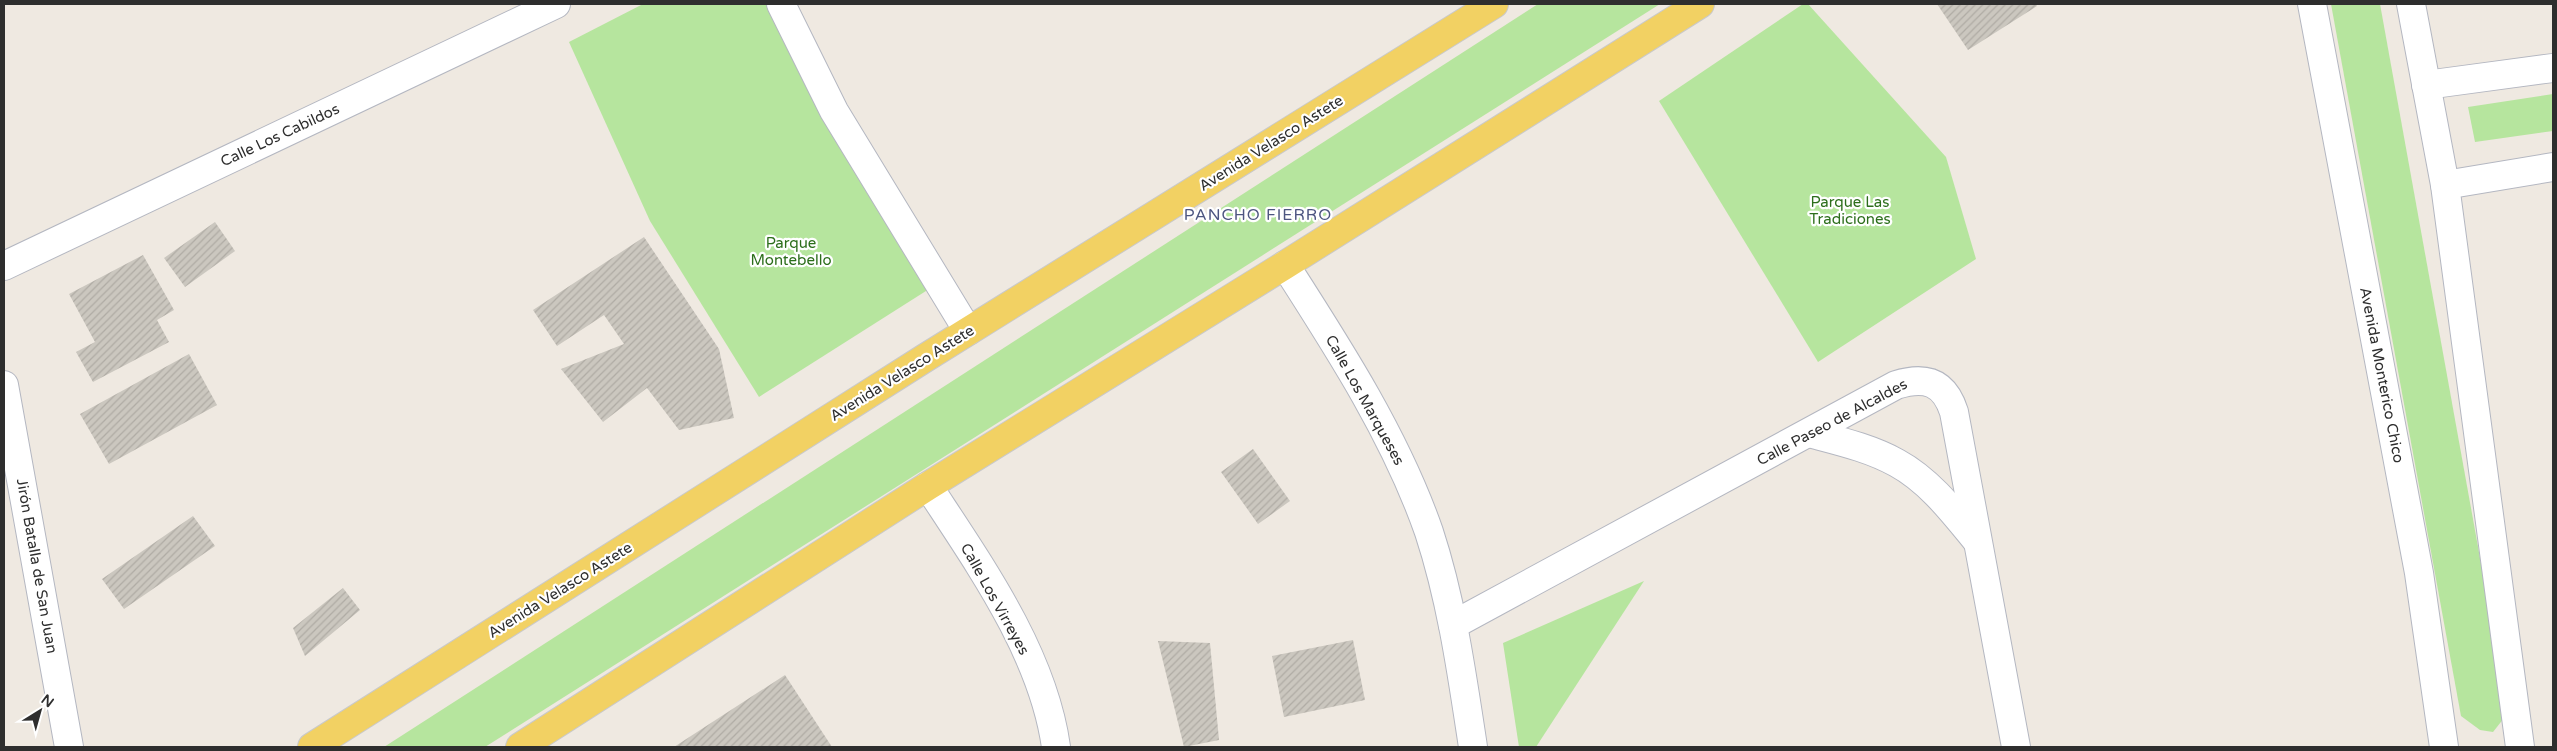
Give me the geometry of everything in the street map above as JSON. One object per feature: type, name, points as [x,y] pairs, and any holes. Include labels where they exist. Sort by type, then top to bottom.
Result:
[{"type":"main road","name":"Avenida Velasco Astete","points":[[312,747],[968,331],[1494,4]]},
{"type":"main road","points":[[520,747],[928,486],[1285,265],[1700,4]]},
{"type":"street","name":"Calle Los Cabildos","points":[[4,266],[556,4]]},
{"type":"street","points":[[781,4],[834,111],[968,331]]},
{"type":"street","name":"Avenida Monterico Chico","points":[[2312,4],[2419,573],[2444,747]]},
{"type":"street","points":[[2411,4],[2445,185],[2520,747]]},
{"type":"street","points":[[2426,85],[2553,68]]},
{"type":"street","points":[[2445,185],[2553,168]]},
{"type":"street","name":"Calle Los Marqueses","points":[[1285,265],[1392,445],[1429,532],[1453,625],[1473,747]]},
{"type":"street","name":"Calle Paseo de Alcaldes","points":[[1453,625],[1896,385],[1913,380],[1932,383],[1949,396],[1954,412],[2016,747]]},
{"type":"street","name":"Jirón Batalla de San Juan","points":[[4,384],[69,747]]},
{"type":"street","points":[[1809,433],[1858,446],[1898,463],[1928,486],[1978,542]]},
{"type":"street","name":"Calle Los Virreyes","points":[[928,486],[982,569],[1024,645],[1053,721],[1056,747]]},
{"type":"green space","name":"Parque Montebello","points":[[643,4],[773,4],[937,284],[759,397],[650,221],[569,42]]},
{"type":"green space","points":[[1538,4],[1660,4],[485,747],[384,747]]},
{"type":"green space","name":"Parque Las Tradiciones","points":[[1803,4],[1808,4],[1946,157],[1976,259],[1818,362],[1659,101]]},
{"type":"green space","points":[[2331,4],[2380,4],[2508,713],[2493,732],[2480,730],[2461,716]]},
{"type":"green space","points":[[2553,94],[2553,131],[2475,142],[2468,107]]},
{"type":"green space","points":[[1644,581],[1536,747],[1519,747],[1503,643]]},
{"type":"building","points":[[1937,4],[2036,4],[2037,6],[1968,50]]},
{"type":"building","points":[[215,222],[235,251],[185,287],[164,258]]},
{"type":"building","points":[[644,237],[719,349],[734,418],[679,430],[647,388],[603,422],[561,369],[624,344],[604,315],[557,346],[533,310]]},
{"type":"building","points":[[143,255],[174,310],[157,320],[169,342],[93,382],[76,352],[95,342],[69,294]]},
{"type":"building","points":[[189,354],[217,405],[109,464],[80,414]]},
{"type":"building","points":[[1253,449],[1290,501],[1258,524],[1221,472]]},
{"type":"building","points":[[193,516],[215,546],[124,609],[102,579]]},
{"type":"building","points":[[343,588],[360,610],[305,656],[293,628]]},
{"type":"building","points":[[1353,640],[1365,700],[1284,717],[1272,656]]},
{"type":"building","points":[[1158,641],[1210,643],[1219,740],[1184,747]]},
{"type":"building","points":[[785,675],[832,747],[674,747]]},
{"type":"district","name":"PANCHO FIERRO","points":[[1258,214]]}]
